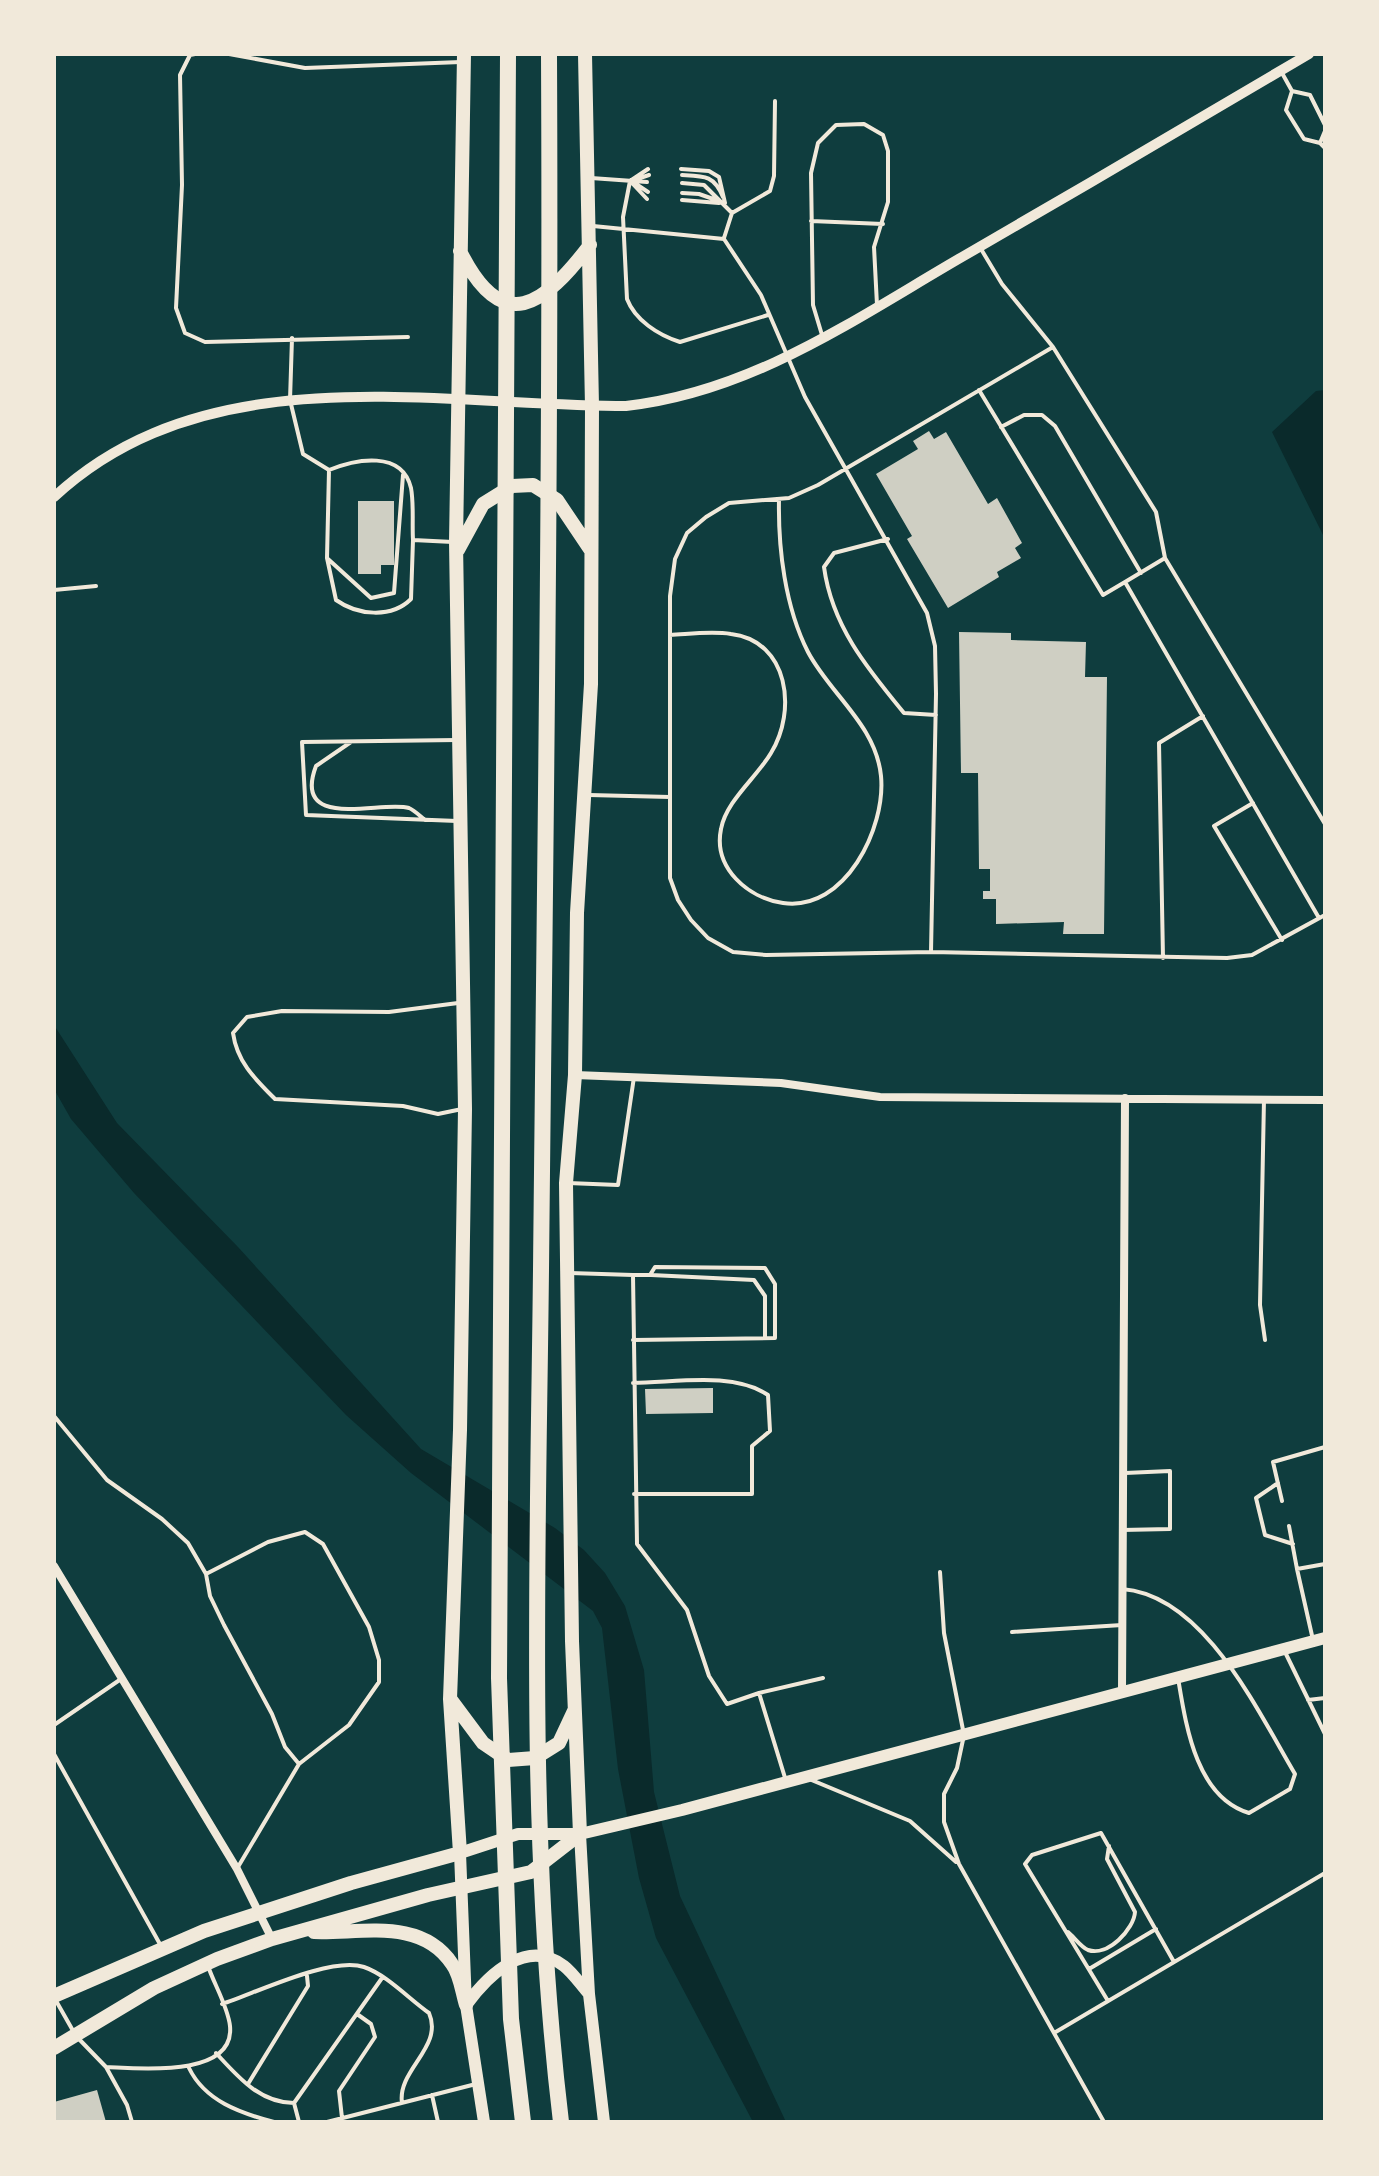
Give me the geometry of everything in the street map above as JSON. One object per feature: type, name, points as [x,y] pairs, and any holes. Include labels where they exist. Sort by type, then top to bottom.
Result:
[{"type":"highway","points":[[508,54],[499,1678],[511,2019],[523,2122]]},
{"type":"highway","points":[[549,54],[548,542],[536,1677],[548,2014],[561,2122]]},
{"type":"highway","points":[[54,2048],[154,1988],[207,1964],[272,1939],[531,1872],[580,1834],[572,1641],[570,1273],[566,1183],[575,1075],[577,913],[591,684],[592,406],[585,54]]},
{"type":"highway","points":[[54,1997],[162,1949],[258,1912],[460,1853],[450,1699],[460,1430],[465,1109],[456,548],[458,247],[464,58]]},
{"type":"highway","points":[[458,247],[472,276],[490,296],[515,305],[536,301],[561,284],[590,245]]},
{"type":"highway","points":[[456,548],[483,504],[512,486],[533,485],[557,500],[591,549]]},
{"type":"highway","points":[[450,1699],[483,1743],[508,1760],[535,1758],[559,1743],[575,1709]]},
{"type":"highway","points":[[301,1931],[411,1933],[429,1941],[454,1965],[466,2005]]},
{"type":"main road","points":[[484,2122],[466,2005],[464,1888],[460,1853],[518,1834],[580,1834],[682,1810],[1319,1639]]},
{"type":"main road","points":[[580,1834],[589,1994],[604,2122]]},
{"type":"main road","points":[[466,2005],[487,1976],[516,1960],[541,1954],[564,1966],[589,1994]]},
{"type":"street","points":[[54,497],[94,464],[130,443],[176,424],[233,408],[290,400],[456,399],[626,406],[683,398],[745,377],[823,338],[1281,71],[1301,56]]},
{"type":"street","points":[[575,1075],[781,1083],[880,1097],[1325,1100]]},
{"type":"street","points":[[1122,1692],[1125,1098]]},
{"type":"street","points":[[54,1566],[237,1869],[272,1939]]},
{"type":"lane","points":[[195,54],[190,55],[180,75],[182,185],[176,308],[185,333],[205,342],[408,337]]},
{"type":"lane","points":[[229,54],[305,68],[464,58]]},
{"type":"lane","points":[[1281,71],[1292,91],[1286,110],[1304,139],[1320,143],[1325,148]]},
{"type":"lane","points":[[1292,91],[1310,95],[1325,128],[1320,143]]},
{"type":"lane","points":[[724,239],[732,213],[770,191],[774,176],[775,101]]},
{"type":"lane","points":[[823,338],[813,305],[811,173],[818,143],[836,125],[864,124],[883,135],[888,151],[888,202],[874,247],[877,306]]},
{"type":"lane","points":[[681,169],[709,171],[719,177],[725,203]]},
{"type":"lane","points":[[648,172],[630,181],[624,203],[627,299],[632,312],[668,338],[680,342],[768,315]]},
{"type":"lane","points":[[682,175],[708,176],[717,183],[732,213]]},
{"type":"lane","points":[[589,177],[647,182]]},
{"type":"lane","points":[[630,181],[648,192]]},
{"type":"lane","points":[[630,181],[647,199]]},
{"type":"lane","points":[[682,183],[704,185],[725,203]]},
{"type":"lane","points":[[682,193],[699,194],[725,203]]},
{"type":"lane","points":[[682,200],[725,203]]},
{"type":"lane","points":[[811,221],[883,224]]},
{"type":"lane","points":[[590,226],[724,239]]},
{"type":"lane","points":[[724,239],[761,295],[805,397],[888,539],[927,613],[935,646],[936,715],[931,952]]},
{"type":"lane","points":[[980,247],[1002,284],[1053,347],[1156,512],[1165,558],[1325,824]]},
{"type":"lane","points":[[292,338],[290,400],[303,454],[329,470]]},
{"type":"lane","points":[[1053,347],[818,485],[779,499],[729,503],[687,533],[675,559],[670,596],[670,878],[678,900],[708,938],[733,952],[766,955],[931,952],[1163,958],[1252,955],[1322,916],[1125,582]]},
{"type":"lane","points":[[979,390],[1103,595],[1165,558]]},
{"type":"lane","points":[[1001,427],[1024,415],[1042,415],[1055,426],[1141,573]]},
{"type":"lane","points":[[351,461],[387,461],[404,471],[411,488],[411,599],[393,611],[352,611],[336,600],[327,558],[329,470],[351,461]]},
{"type":"lane","points":[[327,558],[371,598],[394,593],[404,471]]},
{"type":"lane","points":[[670,635],[733,634],[760,644],[777,662],[785,683],[785,714],[774,749],[732,804],[721,828],[722,851],[730,873],[748,891],[769,901],[796,905],[825,893],[853,870],[873,838],[882,805],[881,773],[872,743],[807,651],[786,577],[779,534],[779,499]]},
{"type":"lane","points":[[888,539],[834,553],[824,567],[828,595],[843,632],[904,713],[936,715]]},
{"type":"lane","points":[[413,540],[456,548]]},
{"type":"lane","points":[[54,590],[96,586]]},
{"type":"lane","points":[[1163,958],[1159,743],[1203,716]]},
{"type":"lane","points":[[459,740],[302,742],[306,815],[461,821]]},
{"type":"lane","points":[[353,741],[316,766],[313,791],[320,801],[331,808],[409,808],[425,820]]},
{"type":"lane","points":[[584,795],[670,797]]},
{"type":"lane","points":[[1253,803],[1214,826],[1282,940]]},
{"type":"lane","points":[[461,1003],[389,1012],[282,1011],[247,1017],[233,1033],[235,1051],[275,1099],[389,1105],[438,1114],[465,1109]]},
{"type":"lane","points":[[566,1183],[618,1185],[634,1075]]},
{"type":"lane","points":[[1264,1099],[1260,1305],[1265,1340]]},
{"type":"lane","points":[[633,1340],[775,1338],[775,1284],[765,1268],[655,1267],[650,1275]]},
{"type":"lane","points":[[570,1273],[754,1280],[765,1296],[765,1338]]},
{"type":"lane","points":[[633,1275],[637,1544],[687,1610],[709,1676],[727,1704],[823,1678]]},
{"type":"lane","points":[[633,1383],[754,1385],[768,1395],[770,1431],[752,1446],[752,1494],[634,1494]]},
{"type":"lane","points":[[54,1416],[107,1480],[162,1519],[188,1543],[206,1574],[210,1596],[272,1714],[285,1747],[299,1764]]},
{"type":"lane","points":[[1282,1501],[1273,1462],[1325,1447]]},
{"type":"lane","points":[[1122,1473],[1170,1471],[1170,1529],[1122,1530]]},
{"type":"lane","points":[[1278,1483],[1256,1498],[1265,1535],[1293,1544]]},
{"type":"lane","points":[[1289,1526],[1297,1569],[1319,1639]]},
{"type":"lane","points":[[206,1574],[268,1542],[305,1532],[323,1544],[369,1627],[379,1660],[379,1682],[349,1725],[299,1764],[237,1869]]},
{"type":"lane","points":[[1297,1569],[1325,1564]]},
{"type":"lane","points":[[940,1572],[944,1633],[964,1735],[957,1768],[944,1794],[944,1822],[959,1864],[1104,2122]]},
{"type":"lane","points":[[1121,1589],[1143,1591],[1192,1622],[1215,1643],[1295,1774],[1290,1789],[1249,1813],[1228,1807],[1195,1754],[1178,1676]]},
{"type":"lane","points":[[1012,1632],[1122,1625]]},
{"type":"lane","points":[[1283,1649],[1325,1734]]},
{"type":"lane","points":[[54,1725],[121,1679]]},
{"type":"lane","points":[[759,1693],[787,1783]]},
{"type":"lane","points":[[1306,1700],[1325,1698]]},
{"type":"lane","points":[[54,1754],[162,1949]]},
{"type":"lane","points":[[807,1778],[910,1821],[959,1864]]},
{"type":"lane","points":[[1108,2001],[1063,1928],[1026,1859],[1101,1833],[1174,1962]]},
{"type":"lane","points":[[1063,1928],[1087,1950],[1097,1951],[1130,1930],[1135,1912],[1107,1859],[1109,1844]]},
{"type":"lane","points":[[1054,2033],[1325,1873]]},
{"type":"lane","points":[[1089,1969],[1156,1929]]},
{"type":"lane","points":[[106,2067],[189,2068],[216,2053],[229,2038],[230,2025],[207,1964]]},
{"type":"lane","points":[[222,2004],[348,1964],[361,1966],[429,2013],[433,2022],[429,2041],[400,2091],[402,2103]]},
{"type":"lane","points":[[248,2084],[308,1986],[307,1976]]},
{"type":"lane","points":[[294,2103],[382,1978]]},
{"type":"lane","points":[[54,1997],[76,2036],[106,2067],[127,2105],[132,2122]]},
{"type":"lane","points":[[342,2118],[339,2091],[375,2037],[371,2024],[357,2014]]},
{"type":"lane","points":[[216,2053],[270,2100],[294,2103]]},
{"type":"lane","points":[[189,2068],[197,2085],[209,2095],[238,2111],[274,2122]]},
{"type":"lane","points":[[327,2122],[478,2083]]},
{"type":"lane","points":[[432,2095],[438,2122]]},
{"type":"lane","points":[[294,2103],[299,2122]]},
{"type":"water","points":[[1325,390],[1325,539],[1272,432],[1316,391]]},
{"type":"water","points":[[54,1025],[117,1123],[238,1247],[421,1449],[555,1528],[584,1550],[605,1573],[625,1606],[644,1670],[654,1792],[680,1896],[786,2122],[753,2122],[656,1938],[639,1878],[618,1769],[602,1628],[593,1611],[411,1473],[346,1415],[134,1193],[71,1119],[54,1089]]},
{"type":"building","points":[[929,431],[934,439],[946,432],[988,504],[997,498],[1022,543],[1015,548],[1021,558],[997,572],[999,577],[948,608],[907,539],[912,536],[876,474],[918,449],[913,441]]},
{"type":"building","points":[[358,501],[394,501],[394,565],[381,565],[381,574],[358,574]]},
{"type":"building","points":[[959,632],[1011,633],[1011,640],[1086,642],[1085,677],[1107,677],[1104,934],[1063,934],[1064,922],[996,924],[996,899],[983,899],[983,891],[990,891],[990,869],[979,869],[978,773],[961,773]]},
{"type":"building","points":[[713,1388],[713,1413],[646,1414],[645,1389]]},
{"type":"building","points":[[97,2090],[106,2122],[54,2122],[54,2102]]}]
